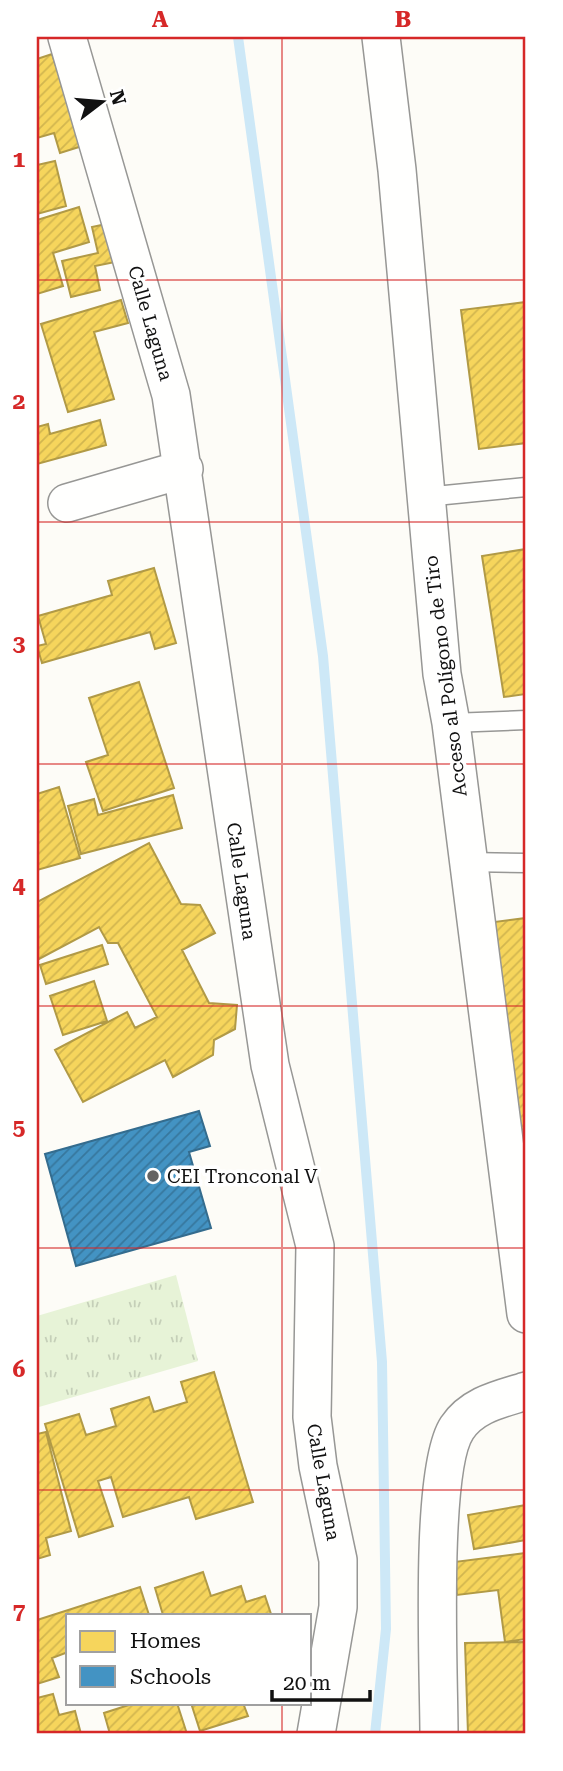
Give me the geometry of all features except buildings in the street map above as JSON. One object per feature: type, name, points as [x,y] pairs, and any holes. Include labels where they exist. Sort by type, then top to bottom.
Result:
[{"type":"street","points":[[37,40],[48,37]]},
{"type":"street","name":"Calle Laguna","points":[[67,37],[165,371],[184,469],[270,1065],[314,1245],[312,1417],[318,1466],[338,1560],[338,1607],[316,1734]]},
{"type":"street","name":"Acceso al Polígono de Tiro","points":[[381,37],[397,170],[442,674],[451,723],[526,1314]]},
{"type":"street","points":[[67,503],[184,469]]},
{"type":"street","points":[[439,1734],[439,1562],[446,1451],[458,1426],[469,1414],[482,1405],[526,1391]]},
{"type":"lane","points":[[425,497],[526,487]]},
{"type":"lane","points":[[451,723],[526,720]]},
{"type":"lane","points":[[467,862],[526,863]]},
{"type":"green space","points":[[176,1275],[198,1361],[39,1407],[37,1316]]},
{"type":"waterway","points":[[238,37],[323,656],[382,1362],[386,1629],[375,1734]]},
{"type":"place","name":"CEI Tronconal V","points":[[153,1176]]}]
